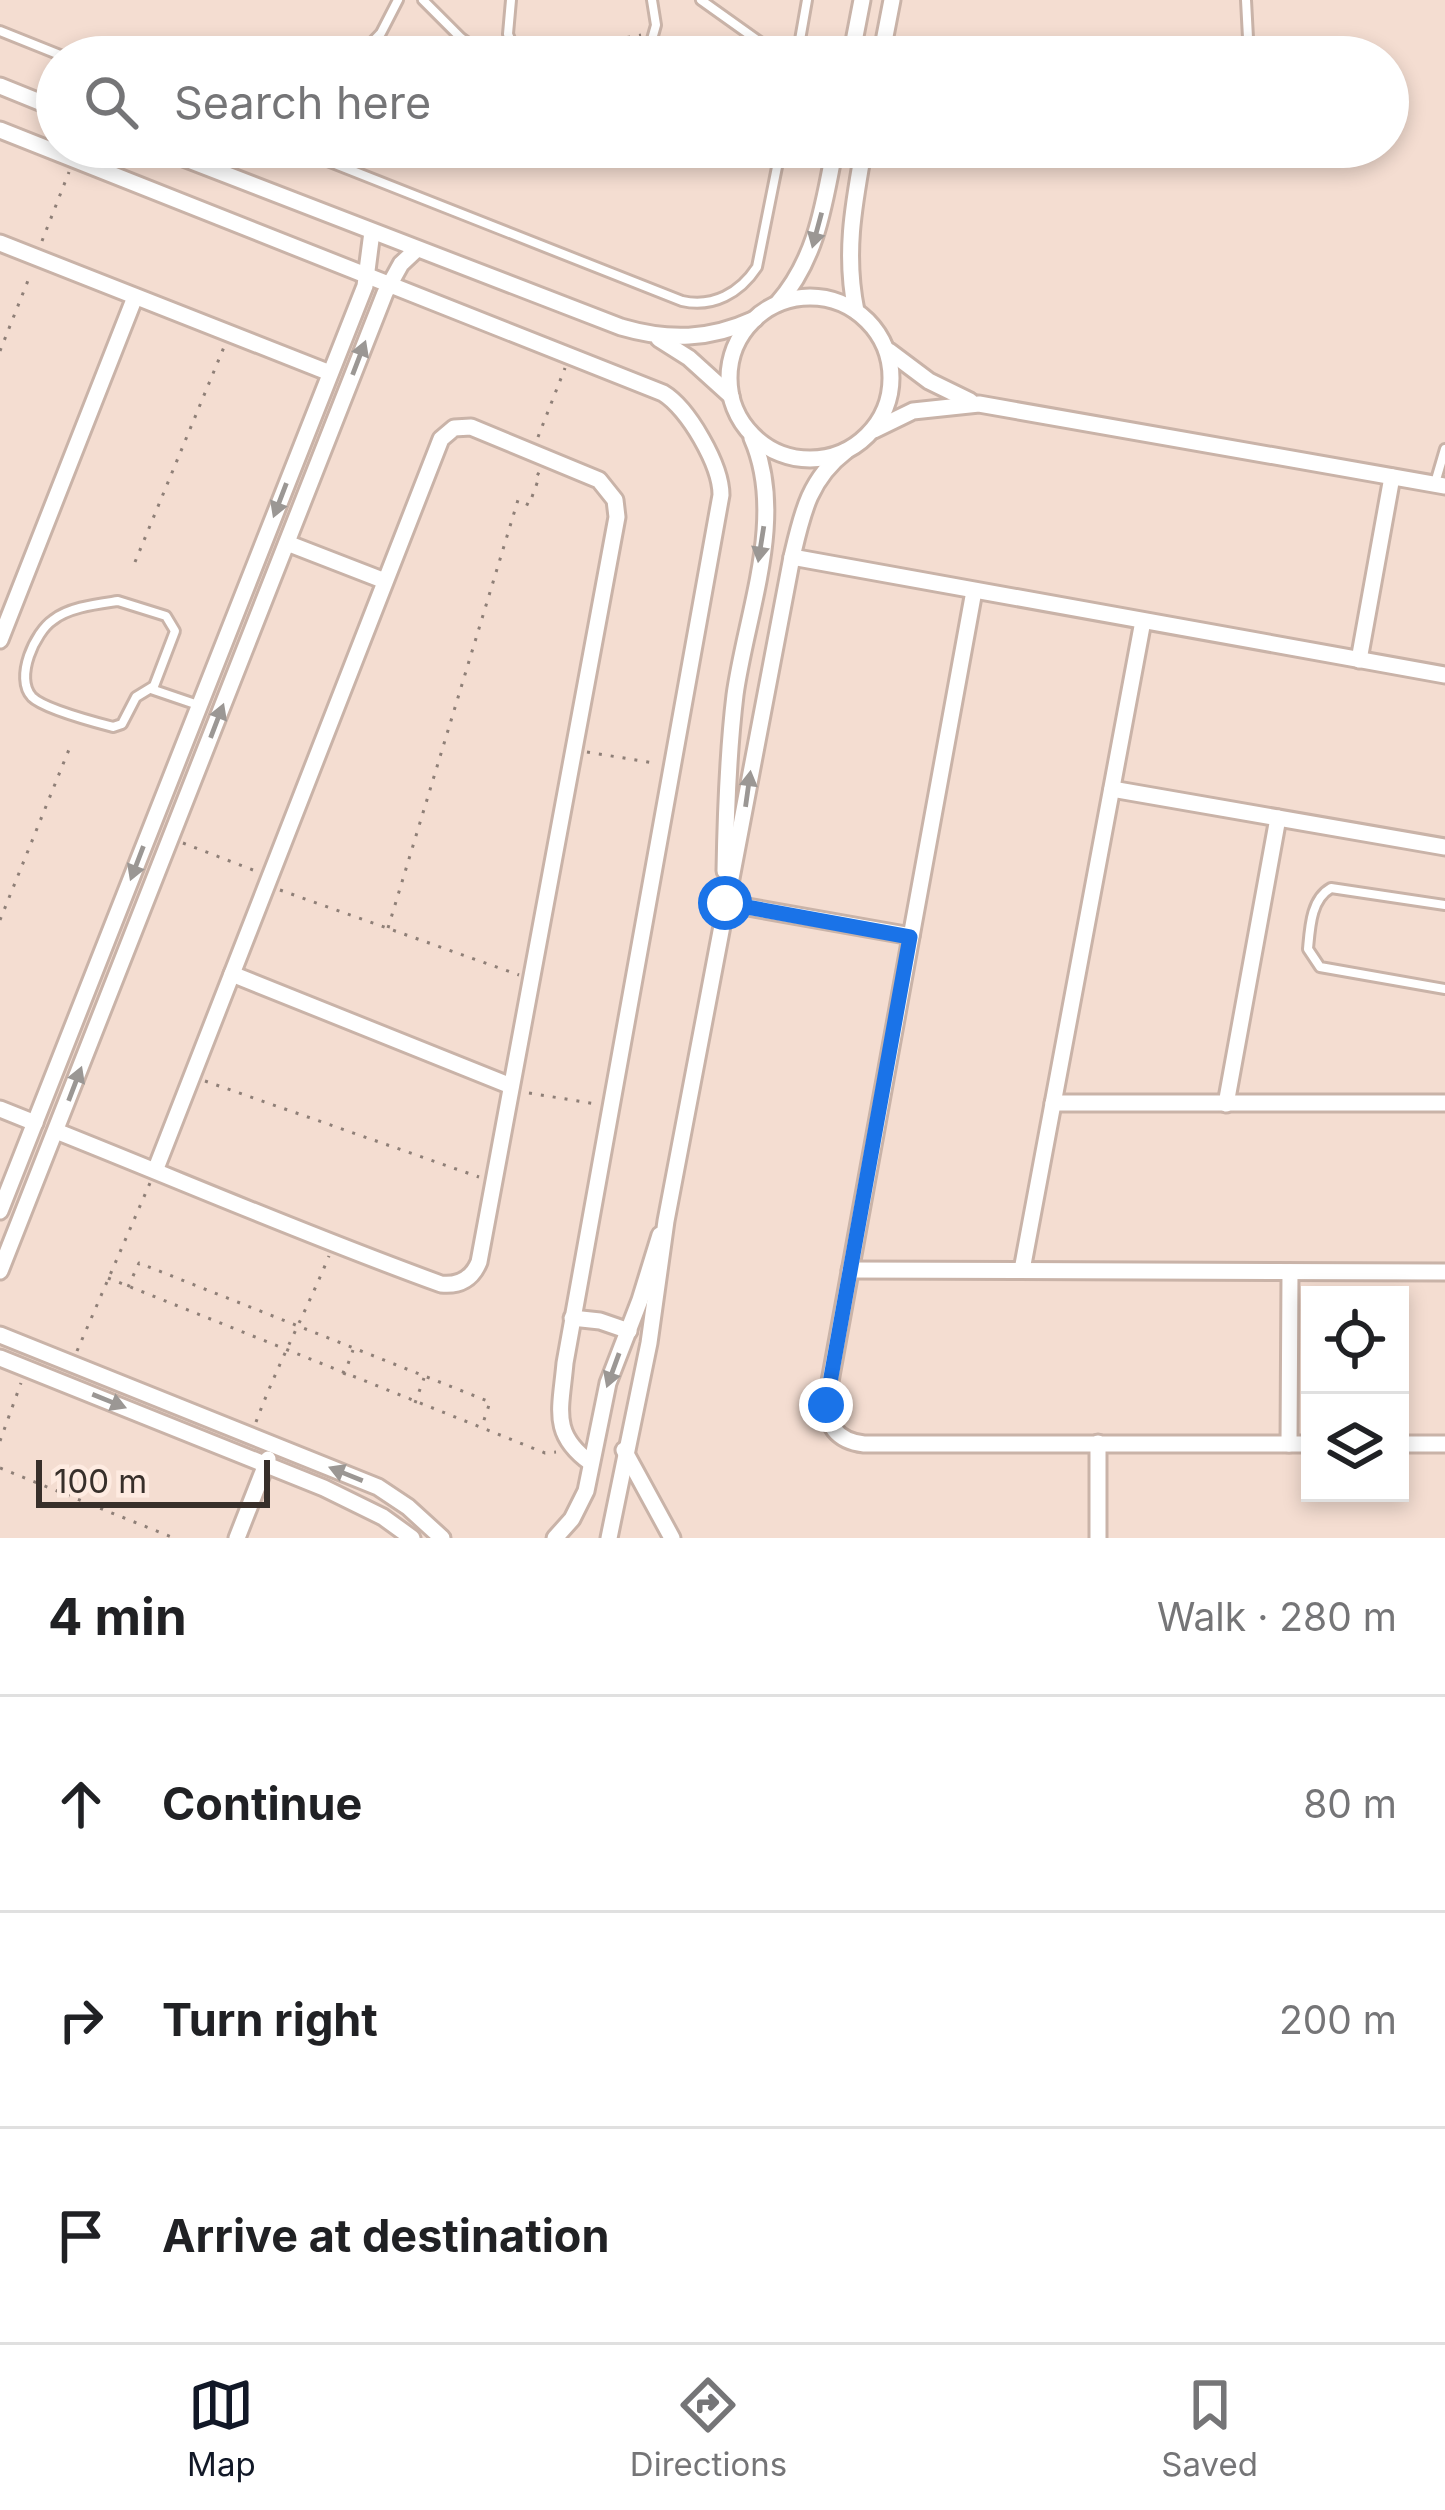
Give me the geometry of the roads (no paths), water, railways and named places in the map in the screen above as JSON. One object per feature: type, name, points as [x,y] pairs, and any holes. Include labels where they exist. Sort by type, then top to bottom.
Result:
[{"type":"street","points":[[855,36],[862,0]]},
{"type":"street","points":[[885,36],[892,0]]},
{"type":"street","points":[[0,86],[36,101]]},
{"type":"street","points":[[0,130],[36,144]]},
{"type":"street","points":[[96,168],[670,396],[720,477],[721,495],[572,1318],[562,1434],[568,1445],[592,1463]]},
{"type":"street","points":[[209,168],[586,316],[657,338],[689,358],[731,396],[763,470],[766,513],[732,723],[725,903]]},
{"type":"street","points":[[657,338],[717,333],[754,319],[778,303],[810,255],[830,168]]},
{"type":"street","points":[[856,310],[849,235],[860,168]]},
{"type":"street","points":[[0,1211],[368,275],[372,232]]},
{"type":"street","points":[[0,243],[330,374]]},
{"type":"street","points":[[0,1271],[389,282],[417,249]]},
{"type":"street","points":[[0,640],[135,297]]},
{"type":"street","points":[[778,303],[818,297],[856,310],[886,348],[929,381],[979,404]]},
{"type":"street","points":[[731,396],[733,355],[754,319]]},
{"type":"street","points":[[874,430],[891,391],[886,348]]},
{"type":"street","points":[[609,1538],[792,557],[811,490],[826,469],[892,418],[934,406],[979,404],[1440,485]]},
{"type":"street","points":[[56,1131],[155,1171],[448,1285],[467,1279],[476,1268],[493,1182],[616,508],[611,492],[599,480],[471,428],[447,433],[438,446],[155,1171]]},
{"type":"street","points":[[748,430],[764,445],[804,459],[846,451]]},
{"type":"street","points":[[1359,660],[1392,477]]},
{"type":"street","points":[[286,543],[386,581]]},
{"type":"street","points":[[792,557],[1445,675]]},
{"type":"street","points":[[974,591],[826,1405],[831,1427],[842,1438],[864,1444],[1301,1444]]},
{"type":"street","points":[[1022,1270],[1143,621]]},
{"type":"street","points":[[1112,789],[1445,847]]},
{"type":"street","points":[[1226,1104],[1277,818]]},
{"type":"street","points":[[725,903],[910,937]]},
{"type":"street","points":[[232,974],[511,1088]]},
{"type":"street","points":[[1053,1103],[1444,1101]]},
{"type":"street","points":[[0,1109],[35,1123]]},
{"type":"street","points":[[555,1538],[580,1506],[608,1383],[666,1221]]},
{"type":"street","points":[[850,1270],[1445,1273]]},
{"type":"street","points":[[1289,1444],[1290,1272]]},
{"type":"street","points":[[572,1318],[628,1331]]},
{"type":"street","points":[[1,1334],[378,1487],[442,1538]]},
{"type":"street","points":[[0,1358],[266,1464],[412,1538]]},
{"type":"street","points":[[1098,1538],[1099,1443]]},
{"type":"street","points":[[1409,1444],[1445,1444]]},
{"type":"street","points":[[237,1538],[274,1446]]},
{"type":"street","points":[[624,1450],[672,1538]]},
{"type":"lane","points":[[377,36],[398,0]]},
{"type":"lane","points":[[423,0],[463,36]]},
{"type":"lane","points":[[509,36],[511,0]]},
{"type":"lane","points":[[652,0],[654,36]]},
{"type":"lane","points":[[701,0],[752,36]]},
{"type":"lane","points":[[801,36],[807,0]]},
{"type":"lane","points":[[1246,0],[1248,36]]},
{"type":"lane","points":[[0,31],[36,45]]},
{"type":"lane","points":[[345,168],[682,302],[700,304],[726,296],[757,267],[777,168]]},
{"type":"lane","points":[[1440,485],[1445,449]]},
{"type":"lane","points":[[151,689],[175,637],[173,625],[166,616],[124,601],[68,612],[51,621],[25,671],[26,688],[36,701],[108,726],[122,724],[136,697],[151,689],[200,705]]},
{"type":"lane","points":[[1445,905],[1331,888],[1316,904],[1308,949],[1320,967],[1445,989]]}]
